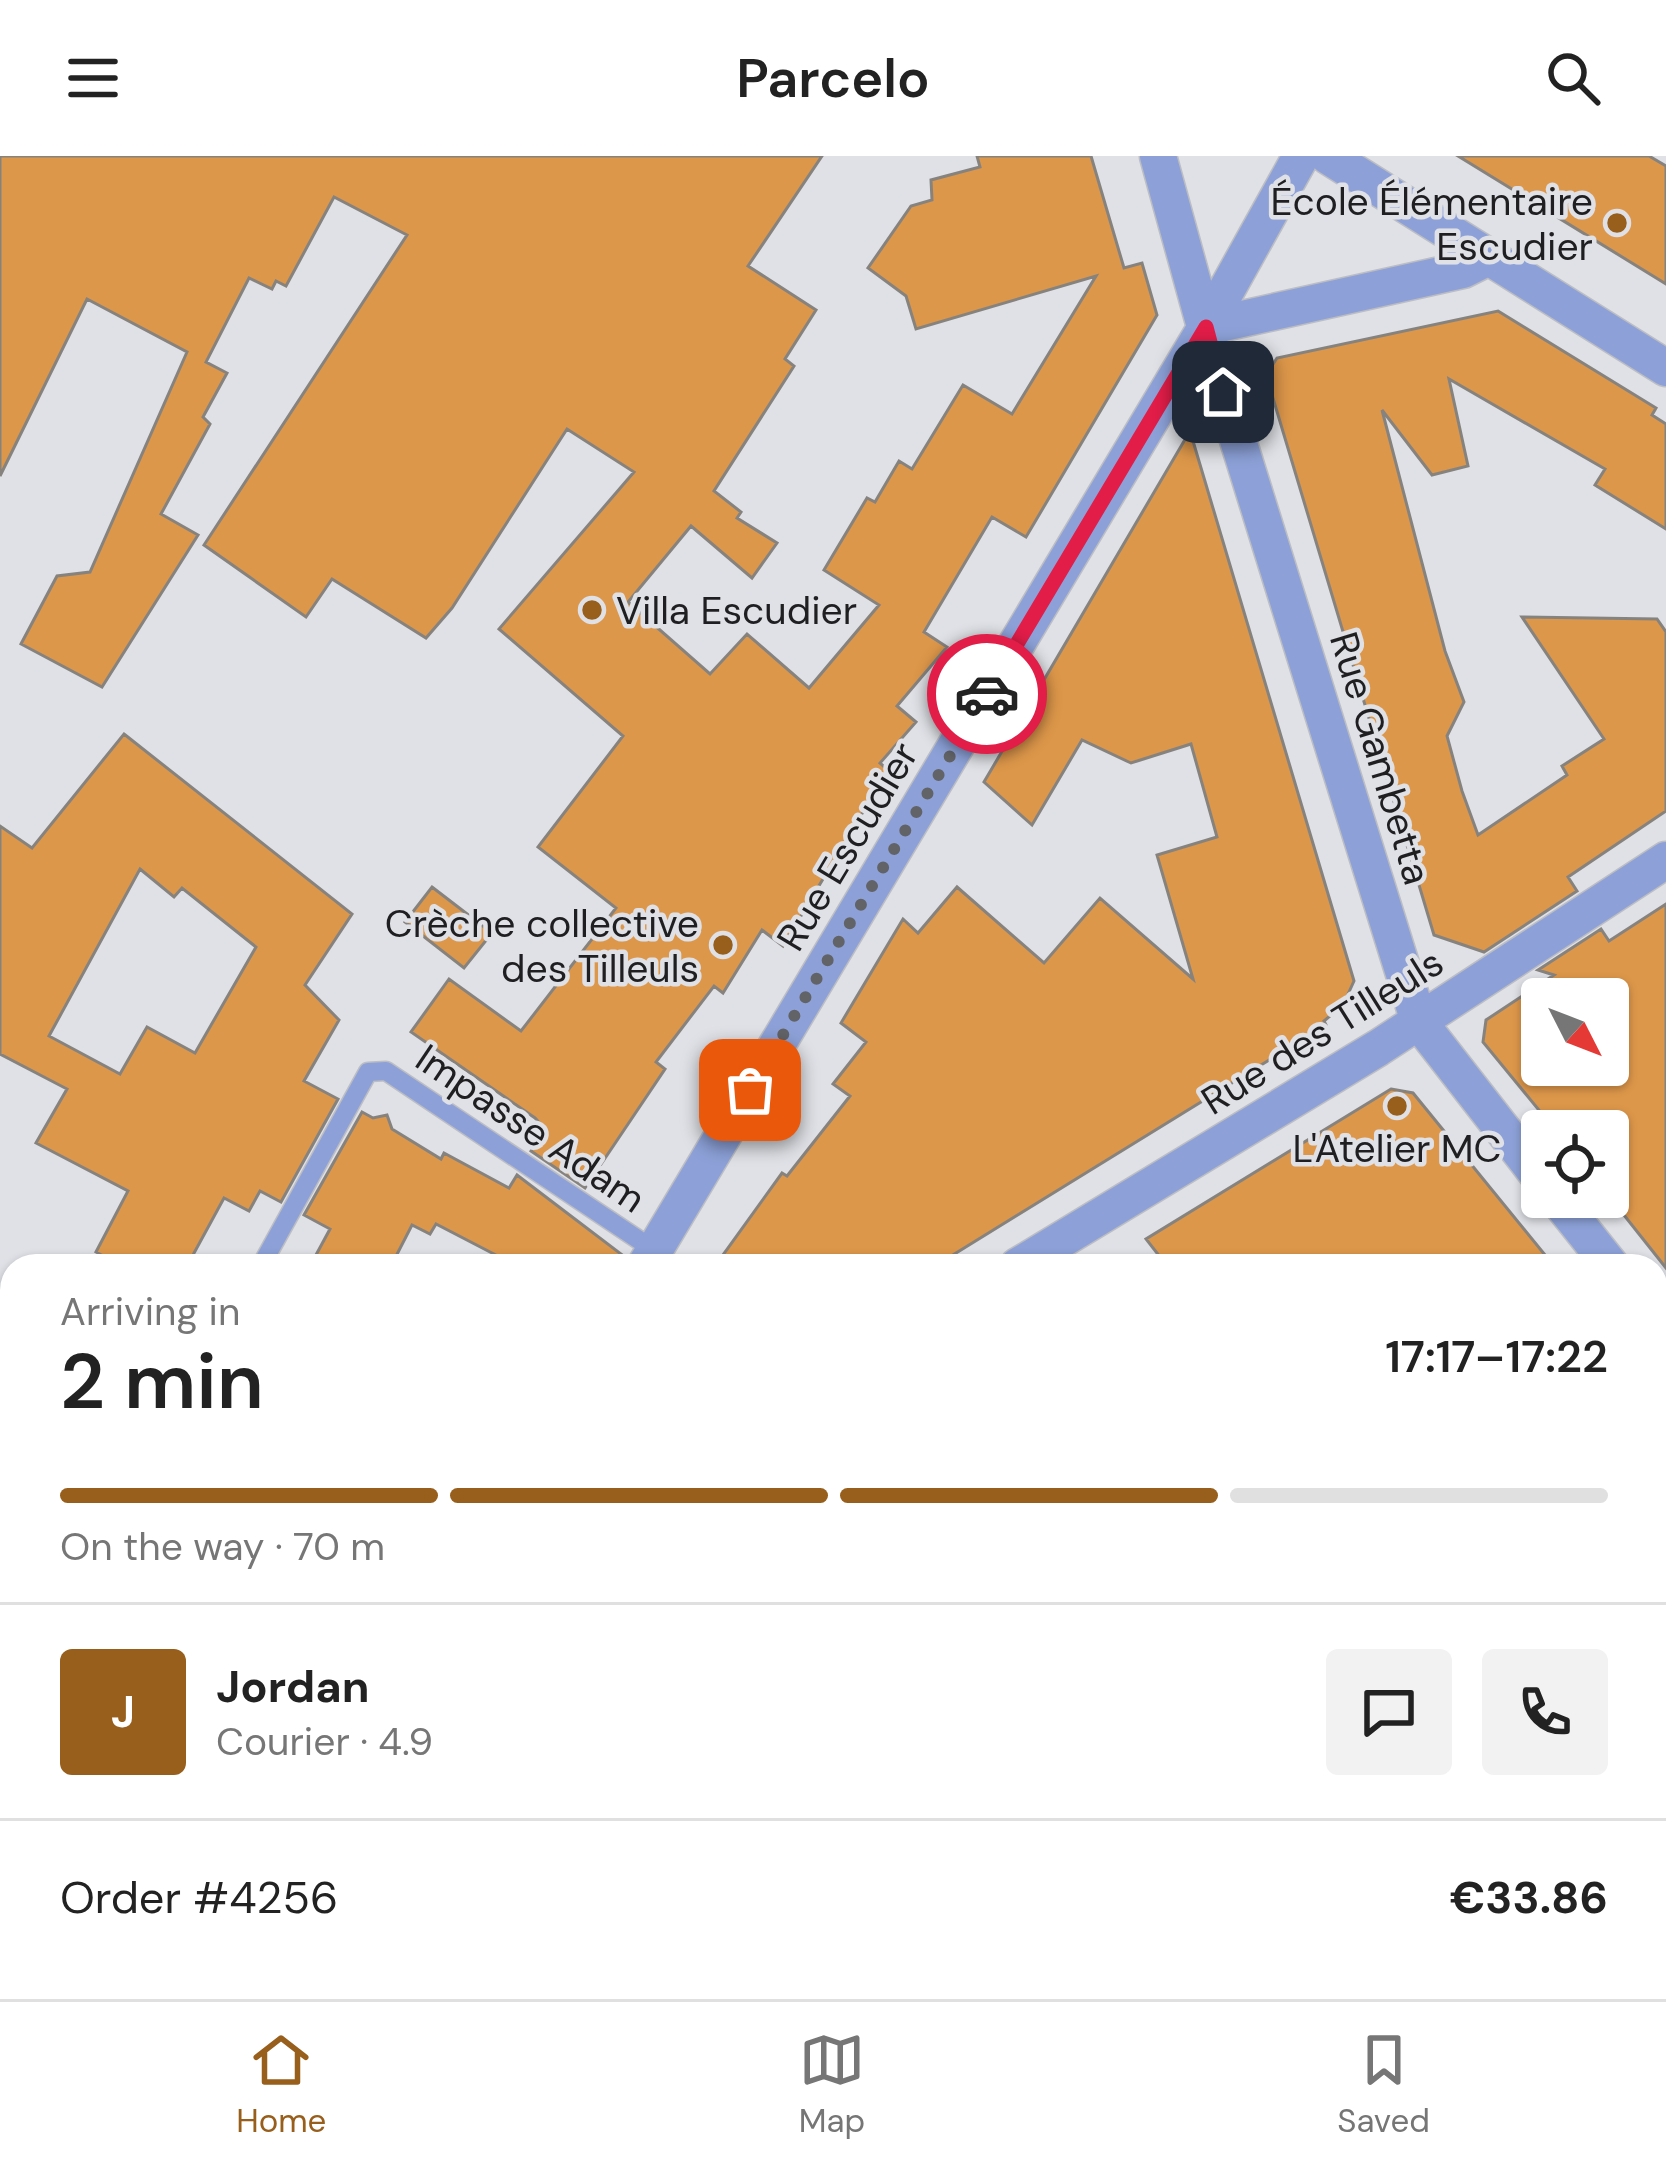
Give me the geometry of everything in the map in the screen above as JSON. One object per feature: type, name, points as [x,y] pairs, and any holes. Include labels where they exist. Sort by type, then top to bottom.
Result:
[{"type":"street","name":"Rue Gambetta","points":[[1158,156],[1420,1022],[1521,1153]]},
{"type":"street","name":"Rue Escudier","points":[[652,1254],[1206,327],[1301,156]]},
{"type":"street","points":[[1328,156],[1485,259],[1666,368]]},
{"type":"street","points":[[1206,327],[1463,270],[1485,259]]},
{"type":"street","name":"Rue des Tilleuls","points":[[1038,1254],[1420,1022],[1666,860]]},
{"type":"street","points":[[1573,1218],[1601,1254]]},
{"type":"lane","name":"Impasse Adam","points":[[269,1254],[368,1072],[386,1071],[644,1254]]},
{"type":"building","points":[[0,156],[822,156],[748,266],[816,310],[785,359],[794,366],[714,491],[741,512],[737,518],[777,543],[752,578],[691,526],[628,602],[710,674],[747,634],[809,688],[879,605],[824,570],[867,498],[875,502],[899,461],[912,469],[963,385],[1012,414],[1096,276],[916,329],[906,296],[868,268],[911,206],[932,200],[931,180],[980,167],[977,156],[1091,156],[1124,268],[1142,263],[1157,315],[1026,537],[992,517],[924,632],[947,647],[897,706],[916,722],[880,763],[888,770],[783,946],[762,930],[723,993],[714,986],[656,1062],[665,1069],[585,1188],[531,1151],[544,1128],[535,1118],[411,1032],[449,979],[521,1031],[616,908],[538,847],[623,736],[499,629],[634,472],[567,429],[452,608],[426,638],[332,579],[306,617],[204,545],[407,235],[334,197],[286,286],[276,281],[272,289],[249,278],[206,362],[227,373],[203,417],[210,424],[161,514],[198,535],[102,687],[21,644],[57,576],[90,572],[187,352],[87,299],[0,476]]},
{"type":"building","name":"École Élémentaire Escudier","points":[[1458,156],[1649,156],[1666,166],[1666,284]]},
{"type":"building","points":[[1498,311],[1656,408],[1652,415],[1666,424],[1666,529],[1595,485],[1605,469],[1449,379],[1468,466],[1432,475],[1382,410],[1445,651],[1464,702],[1447,736],[1462,791],[1478,835],[1567,775],[1562,766],[1604,739],[1522,617],[1657,619],[1666,632],[1666,811],[1568,877],[1577,891],[1484,952],[1434,935],[1266,375],[1277,358]]},
{"type":"building","points":[[1190,431],[1354,981],[1343,1005],[1324,1021],[1326,1025],[954,1254],[724,1254],[782,1173],[787,1176],[850,1096],[833,1084],[866,1042],[841,1023],[903,919],[918,933],[957,887],[1044,963],[1100,898],[1193,979],[1157,855],[1217,837],[1191,744],[1131,763],[1082,740],[1032,825],[984,782]]},
{"type":"building","points":[[124,734],[352,914],[305,985],[339,1020],[304,1081],[338,1099],[281,1202],[260,1191],[249,1211],[224,1198],[194,1254],[96,1252],[128,1191],[36,1143],[67,1089],[0,1054],[0,826],[32,848]],"holes":[[[140,869],[174,897],[182,888],[256,947],[195,1053],[147,1027],[120,1074],[49,1036]]]},
{"type":"building","points":[[432,887],[492,933],[464,968],[405,922]]},
{"type":"building","points":[[1666,904],[1666,1254],[1655,1254],[1626,1218],[1629,1110],[1539,1110],[1483,1042],[1486,1020],[1521,997],[1521,1086],[1629,1086],[1629,978],[1549,978],[1554,975],[1538,970],[1601,929],[1609,941]]},
{"type":"building","points":[[1391,1089],[1413,1093],[1544,1254],[1158,1254],[1146,1239]]},
{"type":"building","points":[[362,1112],[373,1118],[387,1115],[392,1129],[441,1159],[444,1153],[509,1188],[517,1175],[621,1254],[494,1254],[436,1224],[430,1234],[412,1225],[397,1254],[316,1254],[330,1229],[304,1215]]},
{"type":"way so far","points":[[750,1090],[987,694]]},
{"type":"place","name":"École Élémentaire Escudier","points":[[1617,223]]},
{"type":"place","name":"Villa Escudier","points":[[592,610]]},
{"type":"place","name":"Crèche collective des Tilleuls","points":[[723,945]]},
{"type":"place","name":"L'Atelier MC","points":[[1397,1106]]},
{"type":"route","points":[[987,694],[1206,327],[1223,392]]}]
